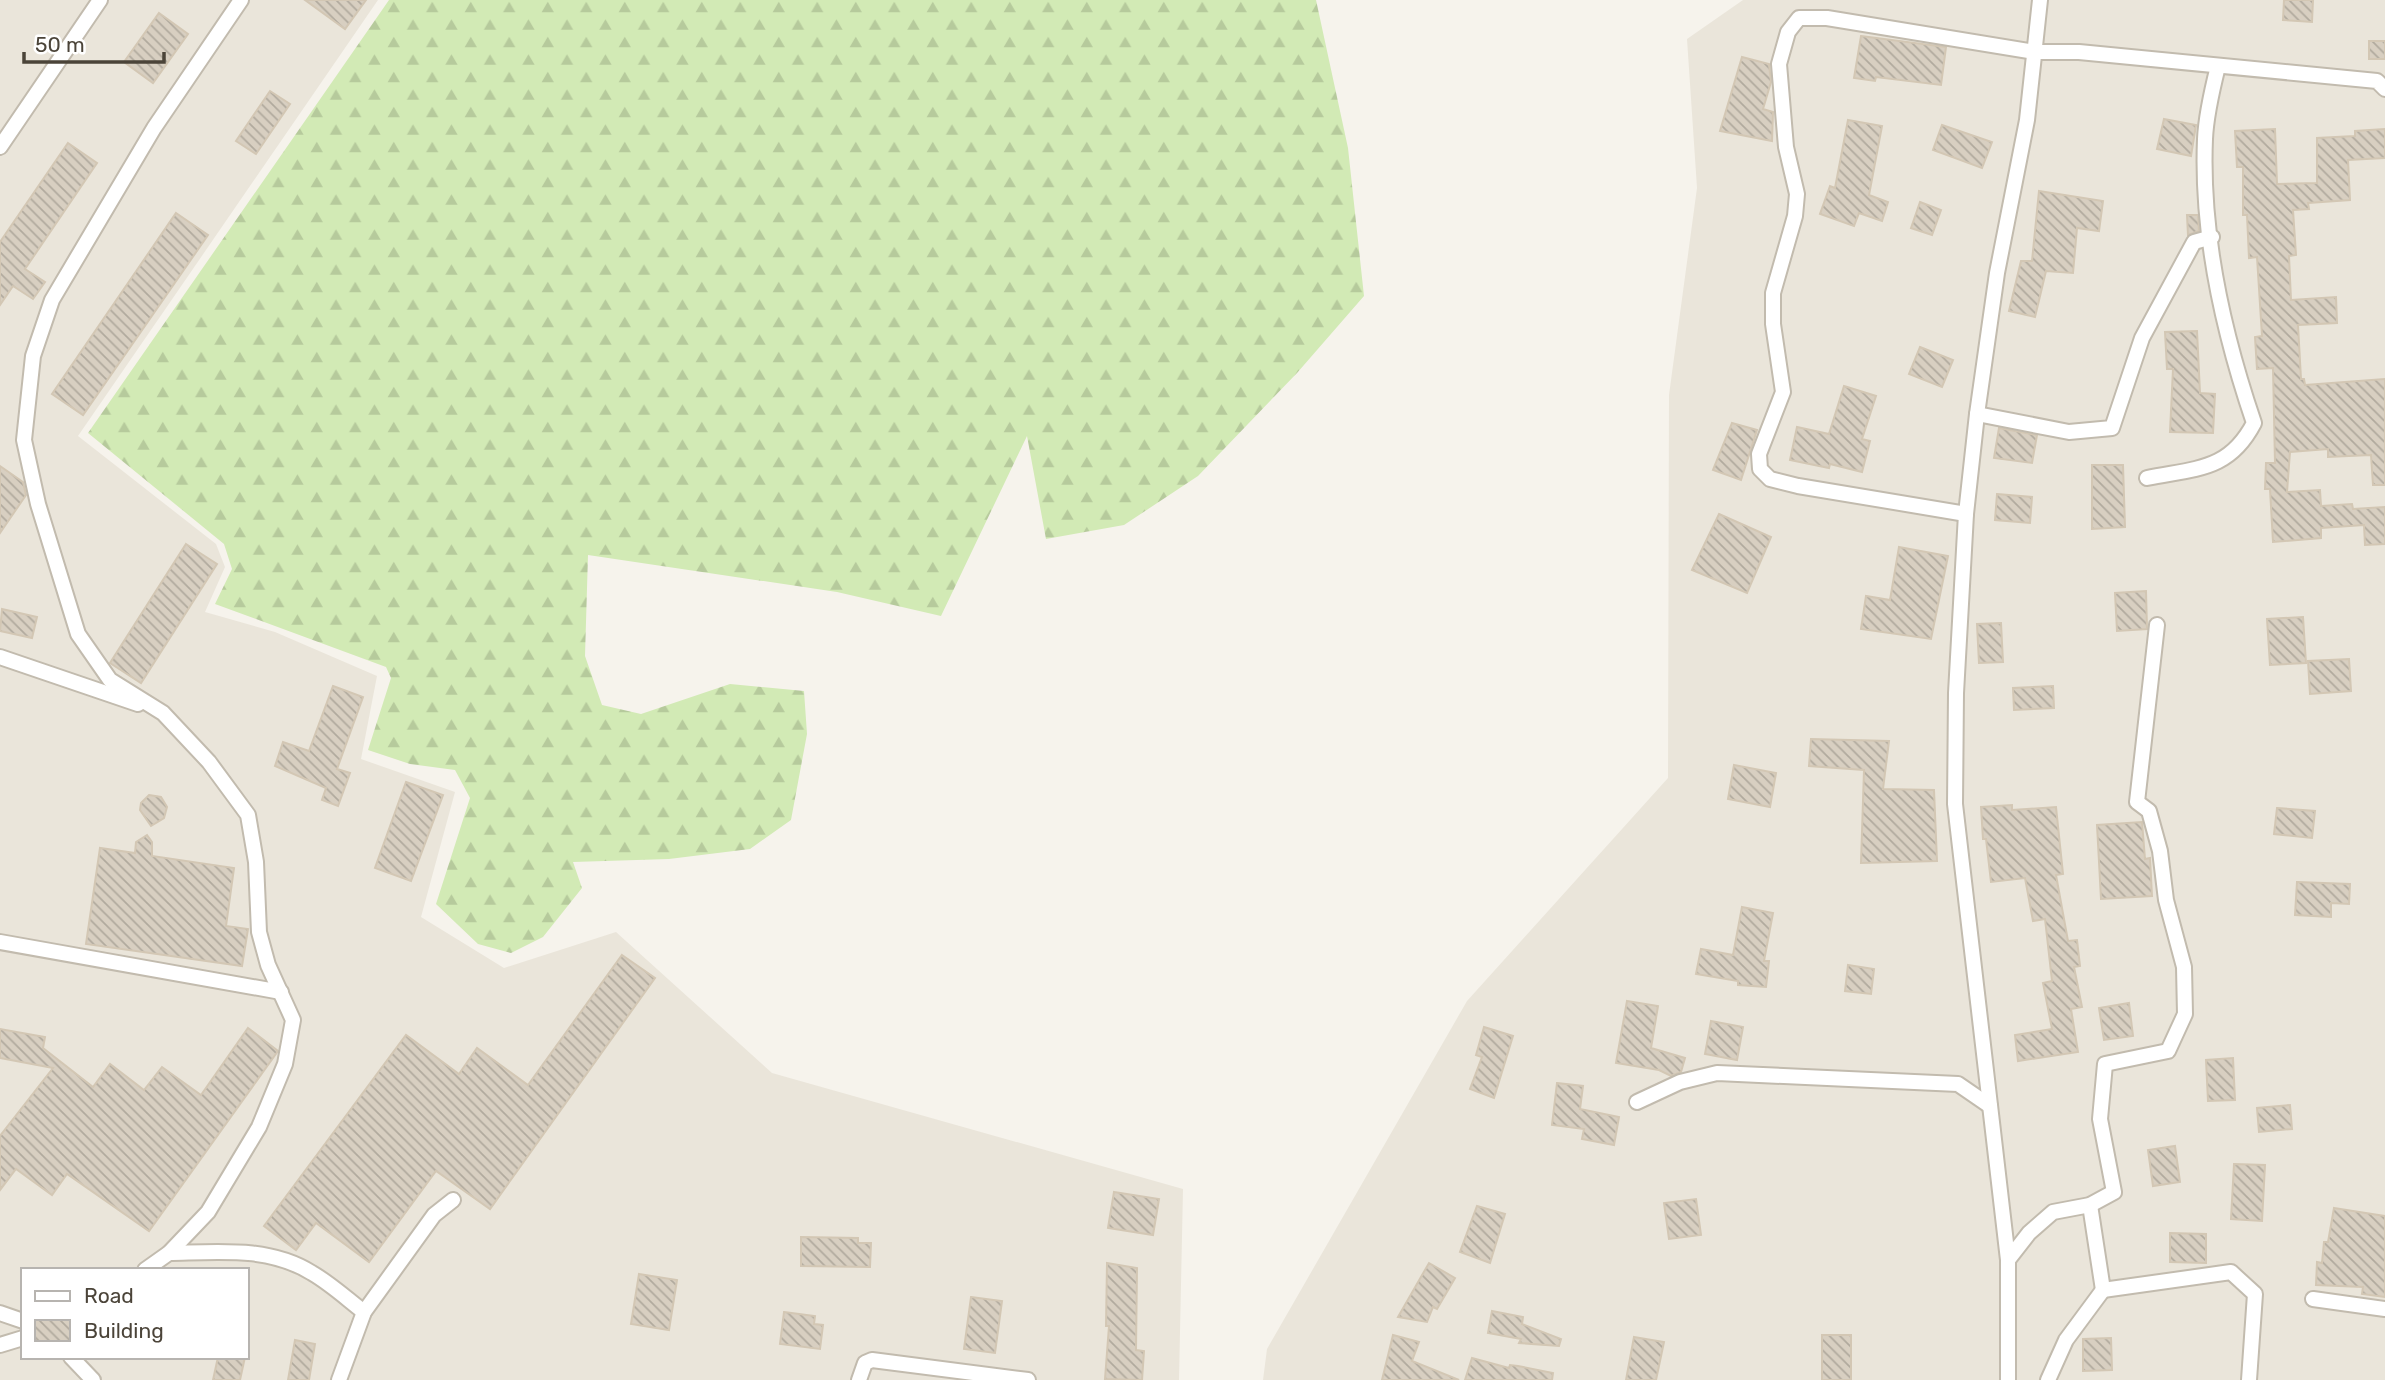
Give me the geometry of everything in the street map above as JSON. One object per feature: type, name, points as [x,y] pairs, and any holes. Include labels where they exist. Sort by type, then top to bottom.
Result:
[{"type":"street","points":[[0,146],[100,0]]},
{"type":"street","points":[[148,1268],[169,1253],[208,1212],[259,1127],[285,1064],[293,1020],[259,932],[256,862],[248,816],[209,762],[163,713],[110,680],[78,634],[38,503],[24,440],[33,356],[52,300],[154,128],[241,0]]},
{"type":"street","points":[[2008,1380],[2008,1260],[1955,804],[1957,648],[1966,514],[1977,414],[1997,273],[2027,120],[2040,0]]},
{"type":"street","points":[[1966,514],[1770,480],[1760,469],[1759,454],[1783,392],[1773,324],[1773,293],[1795,216],[1797,194],[1786,147],[1779,64],[1788,32],[1799,18],[1827,18],[2035,52],[2079,52],[2377,81],[2385,89]]},
{"type":"street","points":[[2147,478],[2217,464],[2244,442],[2254,423],[2221,315],[2212,237],[2205,139],[2218,66]]},
{"type":"street","points":[[1977,414],[2069,432],[2112,428],[2143,338],[2194,242],[2212,237]]},
{"type":"street","points":[[2008,1260],[2029,1233],[2053,1212],[2090,1205],[2114,1192],[2100,1119],[2105,1064],[2168,1051],[2185,1014],[2184,967],[2166,900],[2160,851],[2150,811],[2137,802],[2157,625]]},
{"type":"street","points":[[0,657],[163,713]]},
{"type":"street","points":[[0,942],[281,992]]},
{"type":"street","points":[[1637,1102],[1680,1082],[1717,1073],[1958,1084],[1990,1106]]},
{"type":"street","points":[[339,1380],[364,1312],[434,1215],[453,1200]]},
{"type":"street","points":[[2090,1205],[2104,1290]]},
{"type":"street","points":[[169,1253],[239,1251],[271,1255],[314,1274],[364,1312]]},
{"type":"street","points":[[2048,1380],[2066,1340],[2104,1290],[2231,1272],[2255,1294],[2249,1380]]},
{"type":"street","points":[[2313,1299],[2385,1309]]},
{"type":"street","points":[[0,1313],[21,1320]]},
{"type":"street","points":[[0,1345],[21,1339]]},
{"type":"street","points":[[73,1359],[93,1380]]},
{"type":"street","points":[[859,1380],[864,1363],[872,1360],[1028,1380]]},
{"type":"shaded area","points":[[0,0],[378,0],[78,436],[216,544],[225,567],[205,612],[275,632],[377,676],[361,759],[455,792],[421,917],[504,968],[616,932],[772,1073],[1183,1189],[1179,1380],[0,1380]]},
{"type":"shaded area","points":[[1743,0],[2385,0],[2385,1380],[1263,1380],[1267,1349],[1467,1001],[1668,778],[1669,395],[1697,188],[1687,39]]},
{"type":"green space","points":[[389,0],[1316,0],[1348,148],[1364,296],[1297,373],[1198,476],[1124,525],[1046,539],[1027,436],[941,616],[837,592],[588,555],[585,656],[602,705],[641,714],[730,684],[804,691],[807,734],[791,820],[750,849],[669,859],[573,862],[582,888],[543,937],[511,953],[478,944],[436,904],[470,798],[455,770],[410,764],[368,750],[391,678],[386,667],[215,604],[232,569],[224,544],[88,433]]},
{"type":"building","points":[[305,0],[366,0],[345,29]]},
{"type":"building","points":[[2284,0],[2313,0],[2312,22],[2283,20]]},
{"type":"building","points":[[159,13],[188,34],[153,83],[124,62]]},
{"type":"building","points":[[1861,36],[1946,47],[1941,85],[1876,77],[1875,81],[1854,78]]},
{"type":"building","points":[[2369,41],[2385,41],[2385,59],[2369,59]]},
{"type":"building","points":[[1742,57],[1769,64],[1771,82],[1763,109],[1773,112],[1772,141],[1720,131]]},
{"type":"building","points":[[270,91],[290,104],[256,154],[236,141]]},
{"type":"building","points":[[2164,119],[2196,125],[2191,156],[2157,149]]},
{"type":"building","points":[[1848,120],[1882,126],[1869,195],[1888,202],[1882,221],[1859,213],[1854,226],[1820,214],[1830,186],[1835,188]]},
{"type":"building","points":[[1942,125],[1992,142],[1982,168],[1933,150]]},
{"type":"building","points":[[2275,129],[2277,184],[2317,183],[2317,138],[2355,136],[2355,131],[2385,129],[2385,158],[2348,160],[2350,200],[2308,203],[2309,209],[2293,210],[2296,255],[2289,256],[2291,300],[2336,297],[2337,323],[2298,325],[2301,379],[2304,379],[2305,385],[2385,379],[2385,485],[2373,485],[2371,455],[2328,457],[2328,449],[2290,452],[2287,492],[2320,490],[2321,506],[2352,504],[2353,509],[2385,507],[2385,544],[2365,545],[2364,525],[2321,528],[2321,538],[2273,542],[2270,489],[2265,489],[2266,463],[2275,463],[2273,368],[2257,369],[2255,337],[2262,336],[2257,257],[2249,258],[2247,215],[2243,215],[2243,167],[2237,167],[2235,131]]},
{"type":"building","points":[[68,143],[97,163],[25,269],[45,282],[33,299],[13,286],[0,305],[0,242]]},
{"type":"building","points":[[2039,191],[2103,201],[2099,231],[2077,228],[2073,273],[2046,271],[2035,317],[2009,311],[2021,261],[2032,261]]},
{"type":"building","points":[[1920,202],[1941,210],[1932,235],[1911,228]]},
{"type":"building","points":[[176,213],[208,235],[83,415],[52,394]]},
{"type":"building","points":[[2187,215],[2198,215],[2199,231],[2188,235]]},
{"type":"building","points":[[2197,331],[2200,393],[2215,394],[2213,433],[2170,432],[2173,369],[2167,369],[2165,332]]},
{"type":"building","points":[[1920,347],[1953,360],[1942,387],[1909,374]]},
{"type":"building","points":[[1844,386],[1876,396],[1862,439],[1870,441],[1862,472],[1830,464],[1829,468],[1790,460],[1797,427],[1829,434]]},
{"type":"building","points":[[1732,423],[1757,430],[1741,480],[1713,470]]},
{"type":"building","points":[[1999,428],[2037,435],[2032,463],[1994,458]]},
{"type":"building","points":[[2092,465],[2123,465],[2125,527],[2092,529]]},
{"type":"building","points":[[0,466],[23,482],[26,495],[0,533]]},
{"type":"building","points":[[1997,494],[2032,497],[2030,523],[1995,520]]},
{"type":"building","points":[[1719,514],[1771,537],[1747,593],[1692,570]]},
{"type":"building","points":[[186,544],[217,564],[141,683],[110,663]]},
{"type":"building","points":[[1899,547],[1948,556],[1931,639],[1861,629],[1866,596],[1890,600]]},
{"type":"building","points":[[2146,591],[2147,629],[2117,631],[2115,593]]},
{"type":"building","points":[[2,609],[37,617],[32,638],[0,631]]},
{"type":"building","points":[[2303,617],[2306,663],[2270,665],[2267,619]]},
{"type":"building","points":[[2001,623],[2003,662],[1979,663],[1977,624]]},
{"type":"building","points":[[2349,659],[2351,691],[2310,694],[2308,661]]},
{"type":"building","points":[[333,686],[363,697],[337,769],[350,773],[338,806],[322,800],[326,788],[275,766],[283,742],[309,751]]},
{"type":"building","points":[[2053,686],[2054,708],[2014,710],[2013,688]]},
{"type":"building","points":[[1811,739],[1889,741],[1883,789],[1934,790],[1937,861],[1861,863],[1864,770],[1809,766]]},
{"type":"building","points":[[1734,765],[1776,773],[1770,807],[1728,799]]},
{"type":"building","points":[[406,782],[443,795],[411,881],[375,868]]},
{"type":"building","points":[[149,795],[161,797],[167,807],[164,818],[151,826],[140,810],[141,803]]},
{"type":"building","points":[[2012,805],[2012,810],[2056,807],[2063,874],[2056,875],[2068,941],[2077,940],[2080,966],[2074,967],[2082,1007],[2071,1009],[2078,1052],[2018,1061],[2015,1035],[2052,1029],[2043,983],[2052,981],[2045,919],[2033,921],[2025,878],[1991,882],[1986,839],[1983,839],[1981,807]]},
{"type":"building","points":[[2277,808],[2315,811],[2312,838],[2274,834]]},
{"type":"building","points":[[2142,822],[2145,859],[2150,858],[2152,896],[2101,899],[2097,825]]},
{"type":"building","points":[[147,835],[152,842],[152,856],[234,868],[226,926],[248,929],[242,966],[86,944],[100,848],[135,853],[136,842]]},
{"type":"building","points":[[2297,882],[2350,884],[2349,904],[2331,903],[2331,917],[2295,915]]},
{"type":"building","points":[[1742,907],[1773,913],[1764,961],[1769,961],[1766,987],[1738,985],[1738,981],[1696,974],[1701,949],[1733,955]]},
{"type":"building","points":[[622,955],[655,978],[490,1209],[436,1171],[369,1262],[316,1223],[296,1250],[264,1226],[406,1035],[459,1074],[477,1048],[528,1085]]},
{"type":"building","points":[[1848,965],[1874,969],[1871,994],[1845,991]]},
{"type":"building","points":[[1627,1001],[1658,1006],[1651,1048],[1685,1058],[1681,1072],[1671,1076],[1659,1070],[1616,1063]]},
{"type":"building","points":[[2129,1003],[2133,1036],[2104,1040],[2099,1008]]},
{"type":"building","points":[[1711,1021],[1743,1027],[1737,1060],[1705,1054]]},
{"type":"building","points":[[1484,1027],[1513,1036],[1494,1098],[1470,1089],[1482,1057],[1476,1055]]},
{"type":"building","points":[[248,1028],[278,1051],[149,1231],[67,1174],[52,1195],[16,1169],[0,1190],[0,1136],[53,1068],[0,1058],[0,1029],[45,1037],[43,1048],[93,1087],[110,1064],[144,1090],[162,1067],[201,1095]]},
{"type":"building","points":[[2233,1058],[2235,1100],[2208,1101],[2206,1060]]},
{"type":"building","points":[[1557,1083],[1583,1086],[1580,1109],[1619,1117],[1614,1145],[1582,1139],[1584,1129],[1552,1125]]},
{"type":"building","points":[[2290,1105],[2292,1129],[2259,1132],[2257,1108]]},
{"type":"building","points":[[2175,1146],[2180,1182],[2153,1186],[2148,1150]]},
{"type":"building","points":[[2234,1164],[2265,1165],[2262,1221],[2231,1219]]},
{"type":"building","points":[[1114,1192],[1159,1199],[1153,1235],[1108,1228]]},
{"type":"building","points":[[1696,1199],[1701,1235],[1669,1239],[1664,1203]]},
{"type":"building","points":[[1477,1206],[1505,1214],[1490,1263],[1460,1252]]},
{"type":"building","points":[[2334,1208],[2385,1216],[2385,1297],[2362,1294],[2363,1287],[2316,1285],[2317,1262],[2322,1263],[2324,1242],[2328,1242]]},
{"type":"building","points":[[2170,1233],[2206,1234],[2206,1263],[2170,1262]]},
{"type":"building","points":[[801,1237],[858,1238],[858,1243],[871,1243],[870,1267],[801,1266]]},
{"type":"building","points":[[1107,1263],[1137,1268],[1136,1350],[1144,1351],[1142,1380],[1105,1379],[1109,1326],[1106,1326]]},
{"type":"building","points":[[1429,1263],[1455,1278],[1437,1309],[1433,1307],[1427,1322],[1398,1317]]},
{"type":"building","points":[[639,1274],[677,1280],[669,1330],[631,1324]]},
{"type":"building","points":[[971,1297],[1002,1301],[995,1353],[964,1349]]},
{"type":"building","points":[[1492,1311],[1523,1317],[1522,1324],[1561,1339],[1559,1346],[1519,1343],[1521,1339],[1488,1333]]},
{"type":"building","points":[[784,1312],[815,1316],[814,1324],[823,1325],[820,1349],[780,1344]]},
{"type":"building","points":[[1393,1335],[1419,1342],[1412,1361],[1459,1380],[1382,1380]]},
{"type":"building","points":[[1822,1335],[1851,1335],[1851,1380],[1822,1380]]},
{"type":"building","points":[[1634,1337],[1664,1342],[1656,1380],[1626,1380]]},
{"type":"building","points":[[2111,1338],[2112,1370],[2083,1371],[2083,1339]]},
{"type":"building","points":[[295,1340],[315,1344],[309,1380],[288,1380]]},
{"type":"building","points":[[1472,1358],[1509,1368],[1510,1365],[1553,1373],[1552,1380],[1465,1380]]},
{"type":"building","points":[[218,1359],[245,1359],[240,1380],[213,1380]]}]
